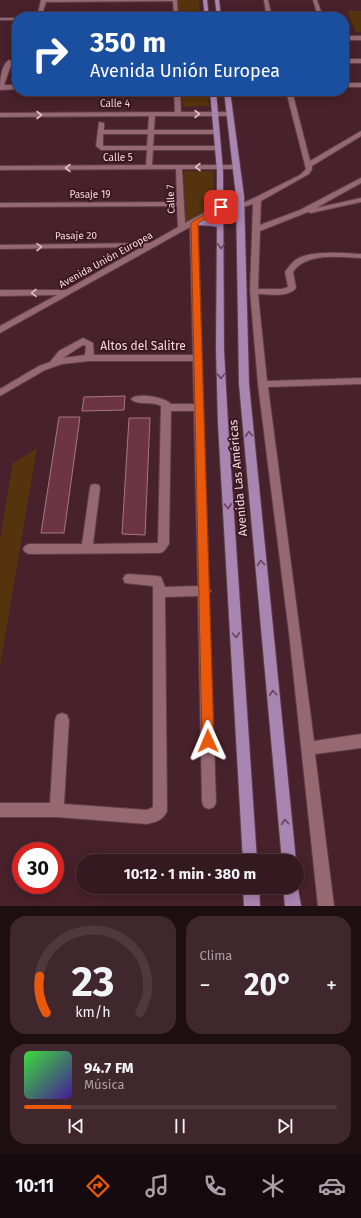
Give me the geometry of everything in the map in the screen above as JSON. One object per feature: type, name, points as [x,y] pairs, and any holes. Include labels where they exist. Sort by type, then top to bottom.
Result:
[{"type":"main road","points":[[205,0],[206,12]]},
{"type":"main road","points":[[218,0],[219,12]]},
{"type":"main road","name":"Avenida Las Américas","points":[[213,96],[220,167],[220,342],[223,424],[250,854]]},
{"type":"main road","name":"Avenida Las Américas","points":[[228,96],[240,206],[240,290],[244,384],[288,854]]},
{"type":"main road","points":[[194,223],[210,222],[221,226]]},
{"type":"main road","points":[[251,894],[252,906]]},
{"type":"main road","points":[[292,894],[293,906]]},
{"type":"street","points":[[39,12],[43,0],[175,0],[176,12]]},
{"type":"street","points":[[266,0],[269,12]]},
{"type":"street","points":[[315,0],[320,12]]},
{"type":"street","points":[[0,19],[12,19]]},
{"type":"street","points":[[349,38],[361,38]]},
{"type":"street","points":[[349,61],[361,61]]},
{"type":"street","points":[[0,62],[9,62],[0,88],[12,87]]},
{"type":"street","points":[[349,85],[361,85]]},
{"type":"street","points":[[177,96],[178,114]]},
{"type":"street","points":[[290,96],[309,165],[361,133]]},
{"type":"street","points":[[149,168],[152,114]]},
{"type":"street","name":"Calle 4","points":[[0,115],[230,114]]},
{"type":"street","points":[[101,124],[98,146],[101,148],[218,148]]},
{"type":"street","points":[[100,132],[217,132]]},
{"type":"street","name":"Avenida Unión Europea","points":[[0,330],[221,207],[240,206],[257,200],[306,173],[309,165]]},
{"type":"street","name":"Calle 5","points":[[0,168],[237,167]]},
{"type":"street","name":"Calle 7","points":[[179,168],[182,229]]},
{"type":"street","points":[[303,212],[361,180]]},
{"type":"street","points":[[257,200],[254,291],[263,384],[326,906]]},
{"type":"street","points":[[257,229],[303,212],[361,200]]},
{"type":"street","name":"Pasaje 19","points":[[0,205],[181,204]]},
{"type":"street","points":[[221,207],[232,208],[240,206]]},
{"type":"street","points":[[194,223],[205,590],[209,802]]},
{"type":"street","name":"Pasaje 20","points":[[0,247],[153,245]]},
{"type":"street","points":[[254,291],[283,292],[292,288],[289,272],[297,262],[310,257],[342,255],[361,256]]},
{"type":"street","points":[[0,293],[68,292]]},
{"type":"street","name":"Altos del Salitre","points":[[54,362],[62,353],[83,341],[90,345],[89,358]]},
{"type":"street","name":"Altos del Salitre","points":[[0,393],[54,362],[89,358],[198,358]]},
{"type":"street","points":[[263,384],[361,381]]},
{"type":"street","points":[[29,549],[155,549],[160,548],[163,544],[166,404],[158,400],[136,399]]},
{"type":"street","points":[[166,407],[199,408]]},
{"type":"street","points":[[87,548],[95,488]]},
{"type":"street","points":[[0,810],[57,810],[147,818],[160,811],[159,582],[129,579]]},
{"type":"street","points":[[159,592],[205,590]]},
{"type":"street","points":[[57,810],[62,720]]},
{"type":"street","points":[[308,748],[361,741]]},
{"type":"shaded area","points":[[177,0],[199,0],[200,12],[178,12]]},
{"type":"shaded area","points":[[361,11],[361,32],[356,32],[349,16],[349,12],[347,12]]},
{"type":"shaded area","points":[[182,96],[208,96],[209,106],[183,107]]},
{"type":"shaded area","points":[[184,171],[213,171],[215,206],[185,224]]},
{"type":"shaded area","points":[[37,448],[0,666],[0,538],[13,463]]},
{"type":"building","points":[[125,396],[124,410],[82,411],[84,397]]},
{"type":"building","points":[[59,417],[80,417],[64,533],[41,533]]},
{"type":"building","points":[[129,418],[150,418],[145,535],[122,534]]},
{"type":"route","points":[[208,741],[194,223],[221,207]]}]
